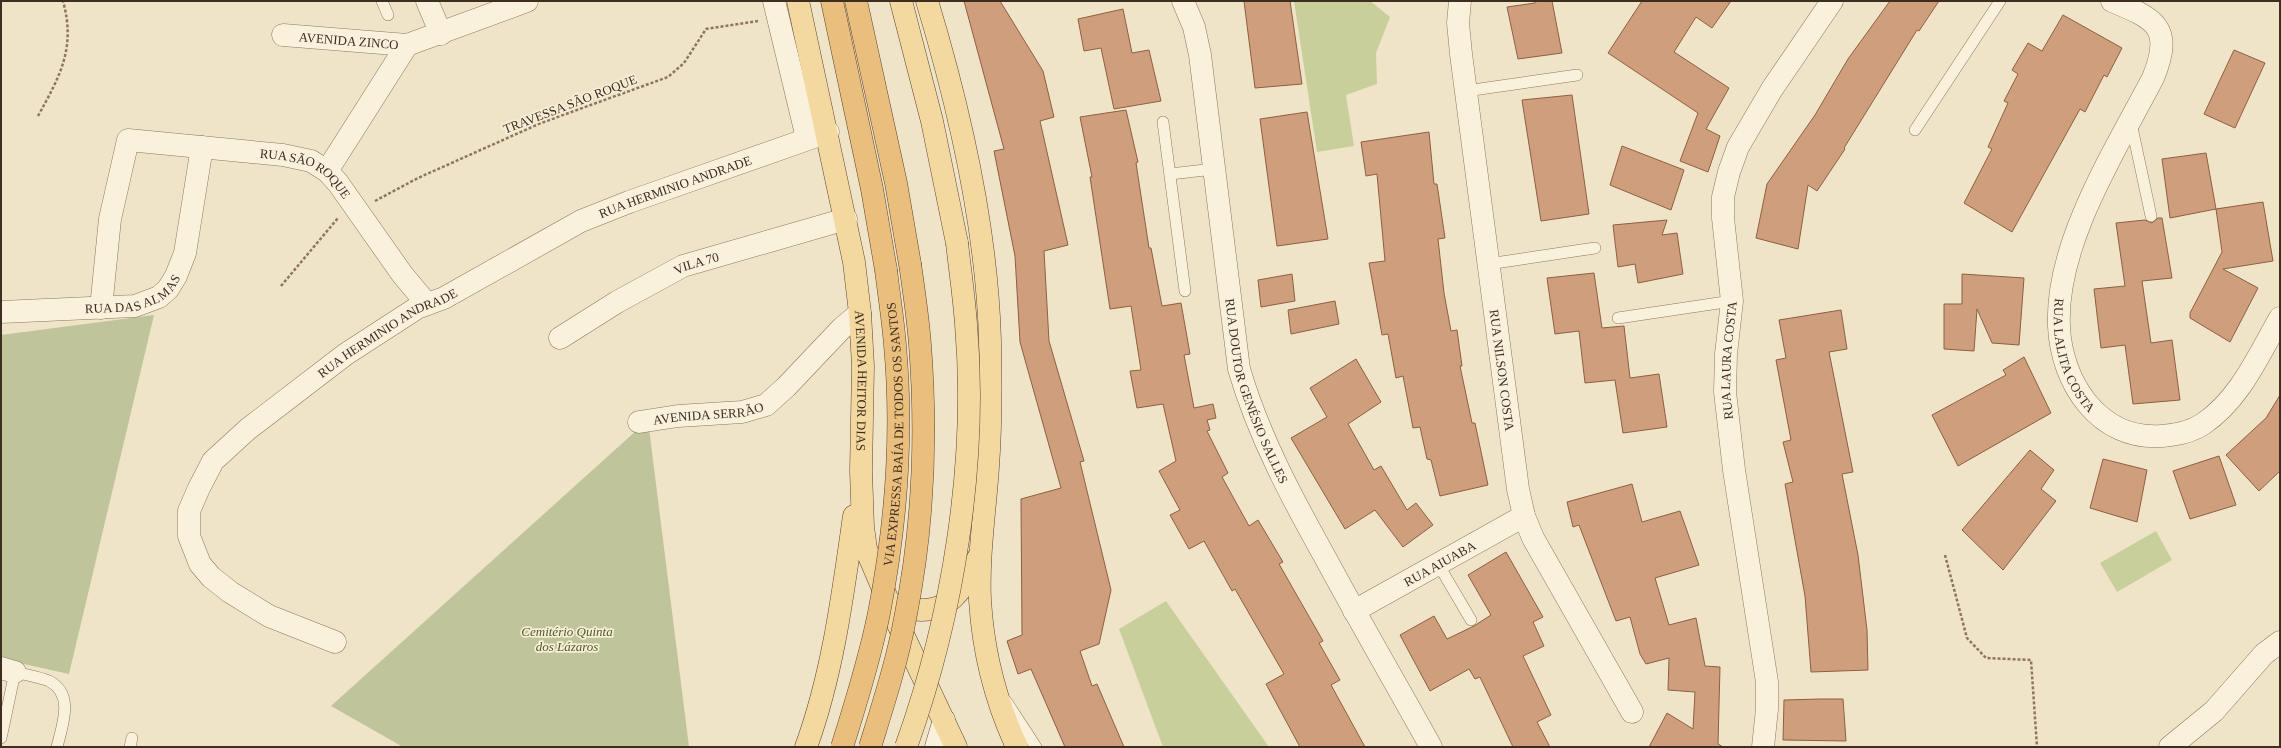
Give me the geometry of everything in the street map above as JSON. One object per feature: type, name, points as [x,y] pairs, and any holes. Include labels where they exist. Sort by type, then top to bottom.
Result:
[{"type":"highway","name":"VIA EXPRESSA BAÍA DE TODOS OS SANTOS","points":[[832,1],[872,189],[886,270],[895,345],[897,400],[893,512],[888,561],[879,614],[861,686],[842,747]]},
{"type":"highway","name":"VIA EXPRESSA BAÍA DE TODOS OS SANTOS","points":[[856,1],[896,183],[910,264],[920,344],[923,400],[919,513],[905,619],[887,694],[870,747]]},
{"type":"main road","name":"AVENIDA HEITOR DIAS","points":[[798,1],[846,219],[860,313],[863,366],[861,471],[863,527],[866,549],[889,604],[956,747]]},
{"type":"main road","points":[[901,1],[932,121],[957,243],[966,325],[968,389],[962,509],[944,615],[931,667],[906,747]]},
{"type":"main road","points":[[927,1],[950,87],[964,151],[985,274],[990,339],[990,393],[988,466],[981,553],[981,606],[984,634],[994,686],[1017,747]]},
{"type":"main road","name":"VIA EXPRESSA BAÍA DE TODOS OS SANTOS","points":[[806,747],[827,673],[841,605],[861,471]]},
{"type":"main road","points":[[889,604],[919,612],[936,608],[952,599],[968,580],[981,553]]},
{"type":"street","points":[[427,1],[441,34]]},
{"type":"street","name":"AVENIDA ZINCO","points":[[283,35],[407,45],[441,34],[528,1]]},
{"type":"street","name":"RUA DOUTOR GENÉSIO SALLES","points":[[1183,1],[1194,27],[1200,55],[1239,369],[1250,406],[1270,454],[1295,503],[1431,747]]},
{"type":"street","name":"RUA NILSON COSTA","points":[[1460,1],[1458,23],[1466,91],[1518,489],[1524,516],[1533,538],[1632,712]]},
{"type":"street","name":"RUA LAURA COSTA","points":[[1763,747],[1767,709],[1767,682],[1734,470],[1725,392],[1726,354],[1732,301],[1723,218],[1724,197],[1728,172],[1738,147],[1753,120],[1832,1]]},
{"type":"street","name":"RUA LALITA COSTA","points":[[2112,1],[2148,18],[2161,35],[2162,46],[2160,62],[2105,170],[2081,223],[2065,272],[2058,325],[2067,371],[2077,392],[2092,410],[2109,423],[2131,433],[2153,437],[2175,435],[2202,425],[2240,388],[2280,318]]},
{"type":"street","points":[[776,9],[807,138]]},
{"type":"street","points":[[328,171],[407,45]]},
{"type":"street","name":"RUA HERMINIO ANDRADE","points":[[335,642],[269,616],[230,592],[211,577],[200,564],[193,550],[189,536],[189,511],[198,488],[213,461],[230,444],[346,354],[417,308],[444,298],[581,221],[807,138],[828,132]]},
{"type":"street","name":"RUA SÃO ROQUE","points":[[101,308],[110,220],[128,140],[283,155],[311,161],[328,171],[355,205],[402,274],[427,304]]},
{"type":"street","name":"RUA DAS ALMAS","points":[[1,312],[135,306],[148,302],[168,289],[176,276],[184,253],[202,147]]},
{"type":"street","name":"VILA 70","points":[[560,338],[631,294],[683,266],[846,219]]},
{"type":"street","name":"AVENIDA SERRÃO","points":[[639,422],[678,416],[742,412],[766,405],[786,387],[842,328],[860,313]]},
{"type":"street","name":"RUA AIUABA","points":[[1354,611],[1524,516]]},
{"type":"street","points":[[2170,747],[2214,711],[2264,654],[2280,642]]},
{"type":"street","points":[[936,747],[944,720]]},
{"type":"lane","points":[[382,1],[388,14]]},
{"type":"lane","points":[[1915,130],[2000,1]]},
{"type":"lane","points":[[1466,91],[1577,75]]},
{"type":"lane","points":[[1163,122],[1185,291]]},
{"type":"lane","points":[[2130,122],[2151,216]]},
{"type":"lane","points":[[1170,174],[1214,169]]},
{"type":"lane","points":[[1488,264],[1595,248]]},
{"type":"lane","points":[[1618,318],[1732,301]]},
{"type":"lane","points":[[1438,564],[1471,620]]},
{"type":"lane","points":[[1,738],[8,670],[49,681],[62,694],[65,712],[57,747]]},
{"type":"lane","points":[[994,686],[1018,718],[1036,747]]},
{"type":"path","points":[[38,116],[58,80],[67,54],[68,19],[63,1]]},
{"type":"path","name":"TRAVESSA SÃO ROQUE","points":[[355,205],[533,126],[668,77],[684,63],[706,28],[776,9]]},
{"type":"path","points":[[281,286],[355,205]]},
{"type":"path","points":[[1945,555],[1967,638],[1986,658],[2031,660],[2037,747]]},
{"type":"green space","points":[[1294,1],[1370,1],[1390,17],[1376,53],[1377,84],[1346,95],[1354,146],[1317,152]]},
{"type":"green space","points":[[154,315],[69,674],[1,659],[1,335]]},
{"type":"green space","name":"Cemitério Quinta dos Lázaros","points":[[648,420],[689,747],[403,747],[331,706]]},
{"type":"green space","points":[[2156,531],[2172,560],[2117,592],[2100,563]]},
{"type":"green space","points":[[1166,601],[1269,747],[1163,747],[1119,629]]},
{"type":"building","points":[[964,1],[1000,1],[1043,71],[1054,117],[1040,121],[1068,245],[1044,251],[1049,341],[1084,461],[1080,462],[1111,590],[1099,644],[1080,651],[1092,686],[1097,684],[1124,747],[1065,747],[1031,669],[1018,674],[1007,641],[1022,635],[1021,499],[1061,488],[1020,342],[1015,256],[994,151],[1004,149]]},
{"type":"building","points":[[1244,1],[1290,1],[1302,84],[1255,88]]},
{"type":"building","points":[[1535,1],[1552,1],[1562,53],[1518,59],[1507,7],[1535,3]]},
{"type":"building","points":[[1642,1],[1731,1],[1712,28],[1696,17],[1674,52],[1729,88],[1706,129],[1720,136],[1708,172],[1680,161],[1698,113],[1608,53]]},
{"type":"building","points":[[1890,1],[1939,1],[1919,31],[1917,30],[1844,148],[1845,149],[1817,191],[1808,185],[1798,249],[1756,238],[1767,184],[1815,115],[1848,59]]},
{"type":"building","points":[[1123,9],[1132,53],[1149,50],[1161,101],[1114,109],[1101,48],[1084,51],[1078,19]]},
{"type":"building","points":[[2063,15],[2122,48],[2107,77],[2104,75],[2085,112],[2080,109],[2012,232],[1964,203],[1992,149],[1988,147],[2008,103],[2004,101],[2018,74],[2012,70],[2028,43],[2042,51]]},
{"type":"building","points":[[2234,50],[2265,63],[2235,128],[2204,114]]},
{"type":"building","points":[[1572,95],[1589,214],[1541,221],[1522,100]]},
{"type":"building","points":[[1126,110],[1138,162],[1136,163],[1149,248],[1151,248],[1162,306],[1181,303],[1190,354],[1184,355],[1194,408],[1213,404],[1216,418],[1207,420],[1210,430],[1207,431],[1228,473],[1222,477],[1249,526],[1258,520],[1283,562],[1279,564],[1323,641],[1319,643],[1340,680],[1331,685],[1365,747],[1300,747],[1266,684],[1284,674],[1235,589],[1232,591],[1204,541],[1189,549],[1170,515],[1180,510],[1159,471],[1176,461],[1163,404],[1137,408],[1130,371],[1141,370],[1131,306],[1110,309],[1090,177],[1092,177],[1080,117]]},
{"type":"building","points":[[1307,112],[1328,239],[1277,246],[1260,119]]},
{"type":"building","points":[[1429,132],[1434,184],[1437,184],[1445,238],[1438,239],[1444,293],[1451,331],[1457,330],[1462,366],[1460,366],[1472,423],[1475,423],[1488,485],[1440,496],[1431,460],[1427,459],[1420,427],[1413,428],[1403,376],[1396,378],[1388,334],[1382,335],[1369,263],[1385,261],[1377,174],[1366,176],[1361,142]]},
{"type":"building","points":[[1622,146],[1684,170],[1671,210],[1610,185]]},
{"type":"building","points":[[2206,153],[2216,209],[2170,218],[2162,159]]},
{"type":"building","points":[[2263,202],[2273,261],[2223,269],[2258,288],[2230,342],[2190,318],[2190,313],[2222,252],[2216,209]]},
{"type":"building","points":[[2158,218],[2162,218],[2172,278],[2142,281],[2151,343],[2172,340],[2180,400],[2133,404],[2125,345],[2101,348],[2094,289],[2125,286],[2116,223],[2145,220],[2152,223]]},
{"type":"building","points":[[1667,220],[1662,235],[1677,233],[1683,274],[1638,283],[1635,264],[1618,267],[1613,225]]},
{"type":"building","points":[[1594,273],[1602,328],[1624,326],[1630,378],[1659,374],[1667,427],[1623,433],[1615,380],[1585,383],[1579,331],[1555,334],[1547,278]]},
{"type":"building","points":[[1292,274],[1295,301],[1261,307],[1258,280]]},
{"type":"building","points":[[1962,274],[2024,278],[2019,345],[1992,343],[1977,309],[1974,351],[1944,349],[1944,304],[1962,304]]},
{"type":"building","points":[[1335,301],[1339,324],[1291,334],[1288,310]]},
{"type":"building","points":[[1841,310],[1847,349],[1829,352],[1853,472],[1842,474],[1858,555],[1867,630],[1868,670],[1811,672],[1805,596],[1785,484],[1793,482],[1783,442],[1791,440],[1776,360],[1786,358],[1779,320]]},
{"type":"building","points":[[2024,357],[2051,413],[1958,466],[1932,415],[2006,375],[2003,370]]},
{"type":"building","points":[[1356,359],[1381,402],[1348,424],[1374,470],[1381,466],[1407,510],[1416,503],[1433,525],[1403,547],[1375,510],[1345,529],[1291,438],[1327,417],[1310,388]]},
{"type":"building","points":[[2280,395],[2280,471],[2259,491],[2226,455],[2266,418]]},
{"type":"building","points":[[2030,450],[2054,470],[2041,489],[2056,501],[2003,570],[1962,530]]},
{"type":"building","points":[[2219,456],[2236,505],[2190,519],[2173,471]]},
{"type":"building","points":[[2103,459],[2147,470],[2137,522],[2090,508]]},
{"type":"building","points":[[1632,484],[1642,522],[1680,511],[1699,565],[1655,578],[1669,625],[1696,618],[1705,666],[1720,667],[1718,744],[1723,747],[1649,747],[1667,713],[1693,729],[1695,692],[1668,690],[1669,658],[1646,664],[1640,654],[1630,617],[1616,621],[1579,525],[1573,527],[1567,502]]},
{"type":"building","points":[[1506,552],[1543,617],[1533,622],[1544,646],[1523,656],[1551,715],[1537,722],[1550,747],[1513,747],[1480,677],[1475,679],[1469,669],[1430,691],[1400,635],[1434,616],[1447,639],[1474,626],[1491,615],[1468,575]]},
{"type":"building","points":[[1843,699],[1846,741],[1783,740],[1784,700]]}]
